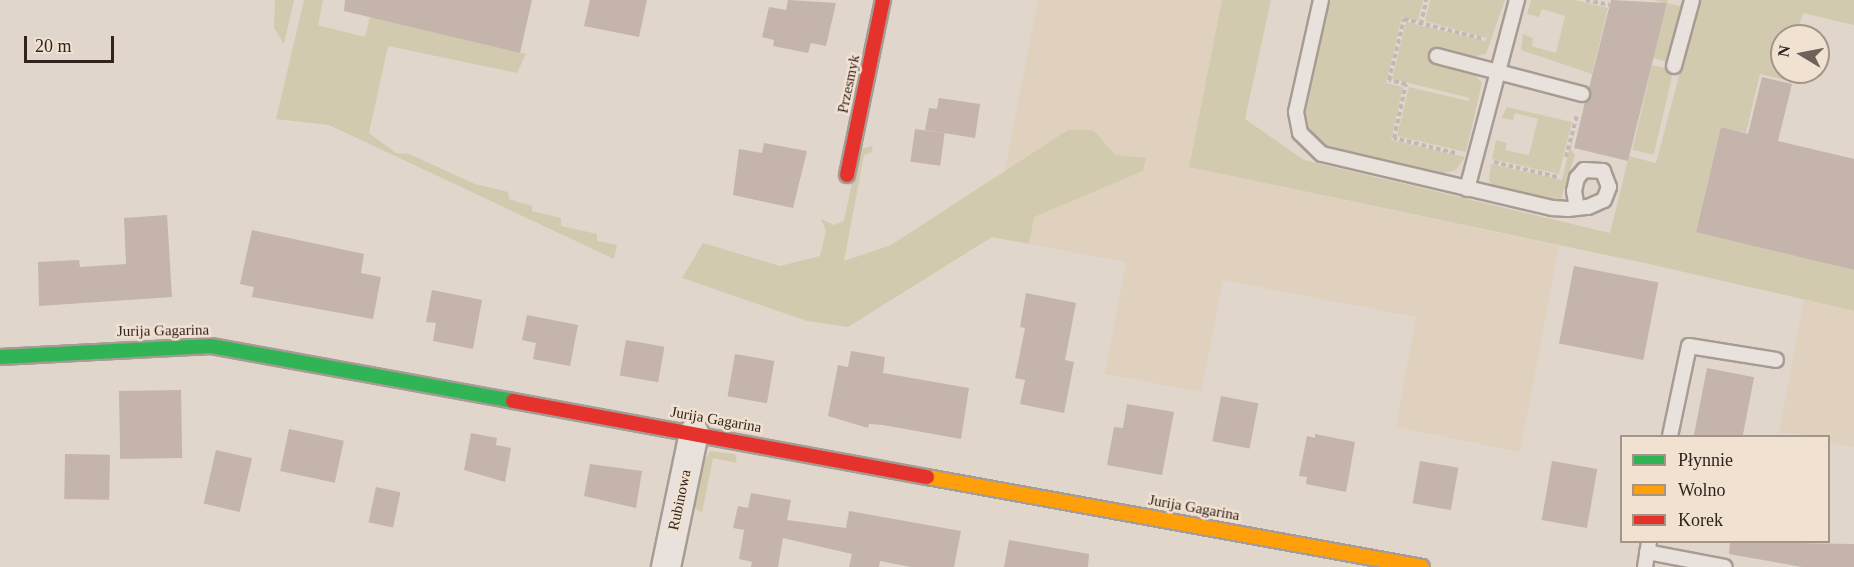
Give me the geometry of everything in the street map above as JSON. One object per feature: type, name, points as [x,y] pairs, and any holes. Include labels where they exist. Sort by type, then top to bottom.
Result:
[{"type":"street","name":"Przesmyk","points":[[847,174],[883,0]]},
{"type":"street","name":"Jurija Gagarina","points":[[0,357],[211,346],[694,433],[1378,563],[1422,567]]},
{"type":"street","name":"Rubinowa","points":[[666,567],[694,433]]},
{"type":"lane","points":[[1321,0],[1296,112],[1300,133],[1323,154],[1553,208],[1577,208]]},
{"type":"lane","points":[[1467,189],[1516,0]]},
{"type":"lane","points":[[1674,66],[1692,0]]},
{"type":"lane","points":[[1437,56],[1582,94]]},
{"type":"lane","points":[[1670,435],[1689,346],[1776,360]]},
{"type":"lane","points":[[1645,567],[1648,547],[1725,567]]},
{"type":"path","points":[[1421,24],[1426,0]]},
{"type":"path","points":[[1586,0],[1609,6]]},
{"type":"shaded area","points":[[275,0],[294,0],[284,44],[274,28]]},
{"type":"shaded area","points":[[304,0],[323,0],[318,25],[365,37],[370,16],[526,54],[517,73],[388,46],[369,133],[396,153],[409,154],[475,184],[508,192],[509,199],[532,206],[532,211],[561,218],[561,226],[597,234],[597,241],[617,245],[614,259],[329,125],[276,119]]},
{"type":"shaded area","points":[[1038,0],[1222,0],[1189,167],[1559,246],[1520,452],[1396,427],[1416,317],[1223,280],[1201,392],[1105,374],[1126,262],[992,237]]},
{"type":"shaded area","points":[[1222,0],[1271,0],[1245,119],[1304,160],[1610,233],[1629,156],[1656,163],[1699,0],[1854,0],[1854,25],[1803,13],[1800,24],[1770,24],[1770,76],[1760,74],[1746,133],[1721,127],[1696,231],[1854,270],[1854,311],[1649,264],[1189,167]]},
{"type":"shaded area","points":[[1328,0],[1423,0],[1418,21],[1402,17],[1386,83],[1403,87],[1391,140],[1465,157],[1456,170],[1437,175],[1326,148],[1310,136],[1305,127],[1304,106]]},
{"type":"shaded area","points":[[1430,0],[1505,0],[1486,54],[1471,57],[1435,48],[1430,61],[1475,75],[1482,83],[1466,152],[1397,136],[1409,87],[1469,101],[1470,98],[1392,79],[1406,22],[1485,41],[1487,38],[1425,21]]},
{"type":"shaded area","points":[[1531,0],[1574,0],[1608,8],[1592,74],[1521,50],[1523,34],[1533,38],[1532,46],[1556,53],[1565,16],[1542,9],[1539,17],[1527,14]]},
{"type":"shaded area","points":[[1654,0],[1668,0],[1667,3],[1679,6],[1684,0],[1668,62],[1653,58],[1667,4]]},
{"type":"shaded area","points":[[1652,65],[1673,70],[1654,155],[1632,150]]},
{"type":"shaded area","points":[[1507,107],[1572,122],[1559,174],[1492,159],[1496,140],[1507,143],[1505,150],[1529,155],[1538,119],[1515,113],[1513,120],[1501,118]]},
{"type":"shaded area","points":[[1574,129],[1571,150],[1575,155],[1561,199],[1548,201],[1492,186],[1489,180],[1491,164],[1562,180]]},
{"type":"shaded area","points":[[1068,130],[1093,130],[1115,155],[1146,158],[1143,171],[1034,217],[1029,244],[992,237],[848,327],[807,321],[682,278],[703,243],[780,266],[820,256],[826,231],[821,219],[834,225],[844,221],[858,153],[862,148],[873,146],[871,153],[864,155],[844,261],[891,245]]},
{"type":"shaded area","points":[[1804,300],[1854,311],[1854,447],[1830,442],[1830,435],[1779,433]]},
{"type":"shaded area","points":[[710,451],[735,454],[737,463],[713,458],[702,513],[694,507],[705,459]]},
{"type":"building","points":[[345,0],[532,0],[520,53],[344,11]]},
{"type":"building","points":[[590,0],[647,0],[639,37],[584,26]]},
{"type":"building","points":[[788,0],[836,3],[826,46],[811,43],[808,53],[773,46],[774,40],[762,37],[769,7],[786,10]]},
{"type":"building","points":[[1611,0],[1667,3],[1628,161],[1574,148],[1585,102],[1591,96],[1589,88]]},
{"type":"building","points":[[1762,77],[1770,79],[1770,84],[1792,84],[1778,141],[1854,159],[1854,270],[1696,232],[1721,127],[1748,134]]},
{"type":"building","points":[[939,98],[980,104],[975,138],[925,130],[929,108],[937,109]]},
{"type":"building","points":[[915,129],[945,133],[940,166],[910,162]]},
{"type":"building","points":[[764,143],[807,151],[793,208],[733,195],[739,149],[762,153]]},
{"type":"building","points":[[167,215],[172,297],[39,306],[38,262],[79,260],[80,267],[126,264],[124,218]]},
{"type":"building","points":[[252,230],[364,254],[361,273],[381,277],[373,319],[252,297],[254,287],[240,284]]},
{"type":"building","points":[[1574,266],[1658,282],[1643,360],[1559,344]]},
{"type":"building","points":[[432,290],[482,300],[473,349],[433,341],[436,323],[426,322]]},
{"type":"building","points":[[1026,293],[1076,303],[1065,360],[1074,362],[1064,413],[1020,404],[1025,380],[1015,378],[1025,328],[1020,327]]},
{"type":"building","points":[[527,315],[578,325],[570,366],[533,359],[536,343],[522,340]]},
{"type":"building","points":[[626,340],[664,347],[658,382],[620,375]]},
{"type":"building","points":[[851,351],[885,357],[883,373],[969,388],[961,439],[883,425],[869,424],[868,428],[828,416],[838,365],[848,367]]},
{"type":"building","points":[[735,354],[774,361],[767,403],[728,396]]},
{"type":"building","points":[[1707,368],[1754,377],[1743,435],[1694,435]]},
{"type":"building","points":[[181,390],[182,458],[120,459],[119,391]]},
{"type":"building","points":[[1221,396],[1258,403],[1250,448],[1212,441]]},
{"type":"building","points":[[1127,404],[1174,412],[1162,475],[1107,465],[1114,427],[1123,428]]},
{"type":"building","points":[[289,429],[344,441],[335,483],[280,471]]},
{"type":"building","points":[[471,433],[497,438],[496,445],[511,448],[505,482],[464,470]]},
{"type":"building","points":[[1315,434],[1355,442],[1346,492],[1306,484],[1307,477],[1299,476],[1307,436],[1315,438]]},
{"type":"building","points":[[216,450],[252,458],[240,512],[204,504]]},
{"type":"building","points":[[65,454],[110,455],[109,500],[64,499]]},
{"type":"building","points":[[1420,461],[1458,468],[1451,510],[1413,503]]},
{"type":"building","points":[[1552,461],[1597,469],[1587,528],[1542,520]]},
{"type":"building","points":[[590,464],[642,471],[636,508],[584,496]]},
{"type":"building","points":[[376,487],[400,492],[393,527],[369,522]]},
{"type":"building","points":[[751,493],[791,500],[787,520],[846,528],[849,511],[961,531],[954,567],[911,567],[880,561],[879,567],[849,567],[852,554],[783,538],[778,567],[751,567],[752,562],[739,559],[744,530],[733,528],[738,506],[748,508]]},
{"type":"building","points":[[1009,540],[1089,554],[1088,567],[1004,567]]},
{"type":"building","points":[[1730,543],[1854,544],[1854,567],[1802,567],[1729,554]]},
{"type":"traffic: fast","points":[[0,357],[211,346],[513,401]]},
{"type":"traffic: slow","points":[[927,477],[1422,567]]},
{"type":"traffic: jam","points":[[847,175],[883,0]]},
{"type":"traffic: jam","points":[[513,401],[927,477]]}]
